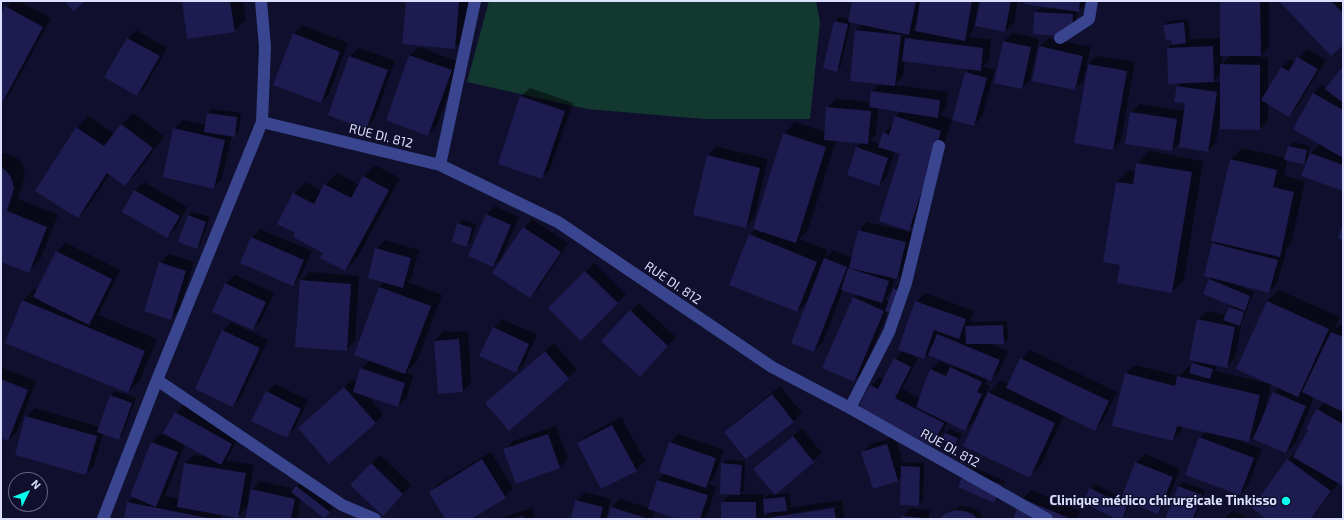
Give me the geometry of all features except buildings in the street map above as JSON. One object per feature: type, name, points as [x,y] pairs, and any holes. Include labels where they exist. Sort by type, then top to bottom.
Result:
[{"type":"street","points":[[103,519],[157,380],[262,122],[265,47],[261,1]]},
{"type":"street","points":[[440,165],[475,1]]},
{"type":"street","points":[[1060,38],[1089,19],[1092,1]]},
{"type":"street","name":"RUE DI. 812","points":[[262,122],[440,165],[558,222],[772,367],[850,408],[1047,519]]},
{"type":"street","points":[[850,408],[889,332],[906,283],[939,146]]},
{"type":"street","points":[[157,380],[342,505],[375,519]]},
{"type":"green space","points":[[489,1],[816,1],[820,22],[810,119],[704,119],[587,109],[467,82]]},
{"type":"place","name":"Clinique médico chirurgicale Tinkisso","points":[[1286,501]]}]
